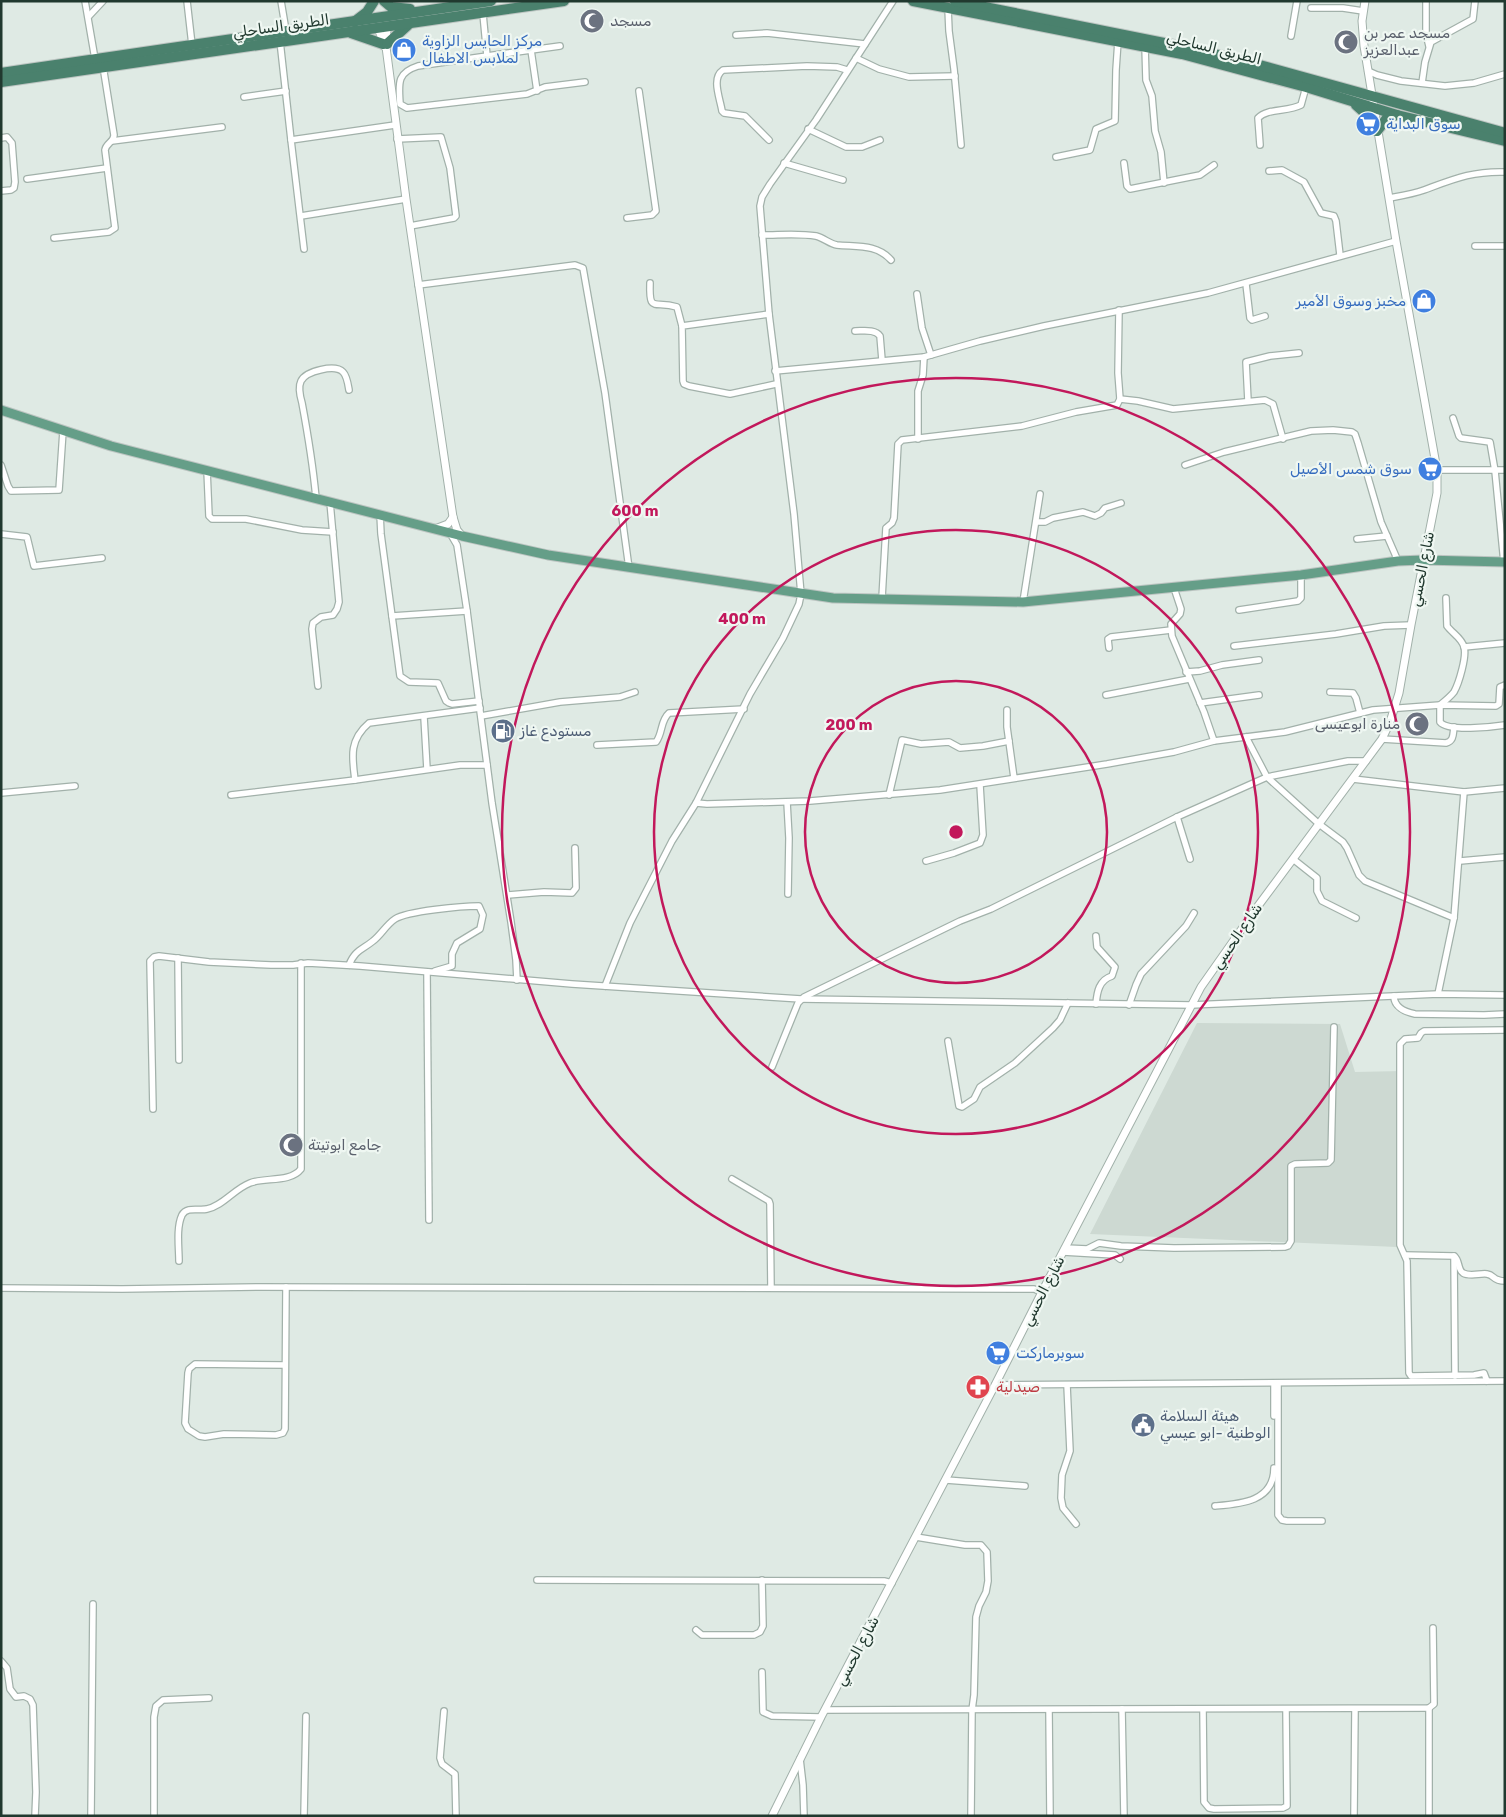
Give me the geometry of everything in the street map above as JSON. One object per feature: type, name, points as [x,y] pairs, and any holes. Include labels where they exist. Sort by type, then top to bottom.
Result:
[{"type":"highway","points":[[354,22],[367,12],[374,1]]},
{"type":"highway","points":[[384,1],[391,7],[420,12]]},
{"type":"highway","name":"الطريق الساحلي","points":[[1,73],[420,12],[452,4],[491,1]]},
{"type":"highway","name":"الطريق الساحلي","points":[[1,82],[564,1]]},
{"type":"highway","name":"الطريق الساحلي","points":[[913,1],[952,5],[1215,54],[1505,133]]},
{"type":"highway","name":"الطريق الساحلي","points":[[952,5],[1182,54],[1306,87],[1397,115],[1505,141]]},
{"type":"highway","points":[[348,32],[385,45],[410,24]]},
{"type":"highway","points":[[1351,102],[1366,114],[1377,131],[1387,118],[1397,115]]},
{"type":"main road","points":[[1,410],[111,446],[462,536],[548,555],[801,594],[859,600],[882,598],[1023,602],[1300,575],[1398,562],[1423,560],[1505,563]]},
{"type":"street","points":[[86,1],[95,59]]},
{"type":"street","points":[[89,16],[103,1]]},
{"type":"street","points":[[187,1],[192,44]]},
{"type":"street","points":[[281,1],[286,31]]},
{"type":"street","points":[[605,986],[630,923],[672,841],[696,803],[750,694],[783,638],[800,604],[801,594],[794,514],[776,384],[769,314],[760,216],[762,197],[784,163],[816,120],[893,1]]},
{"type":"street","points":[[1291,36],[1296,1]]},
{"type":"street","name":"شارع الحسي","points":[[772,1816],[825,1710],[996,1385],[1042,1292],[1191,1005],[1208,976],[1382,739],[1395,709],[1437,493],[1437,470],[1377,131],[1362,28],[1365,1]]},
{"type":"street","points":[[1422,83],[1429,46],[1426,34],[1426,1]]},
{"type":"street","points":[[1429,46],[1436,38],[1473,19],[1475,1]]},
{"type":"street","points":[[952,5],[949,31],[961,145]]},
{"type":"street","points":[[1311,8],[1343,8],[1363,11]]},
{"type":"street","points":[[482,14],[487,56]]},
{"type":"street","points":[[382,27],[453,517],[457,530],[462,536]]},
{"type":"street","points":[[736,35],[768,33],[865,44]]},
{"type":"street","points":[[280,41],[304,249]]},
{"type":"street","points":[[1056,157],[1090,150],[1096,129],[1115,121],[1118,41]]},
{"type":"street","points":[[560,46],[408,69],[401,75],[400,104],[407,108],[527,94],[545,87],[585,82]]},
{"type":"street","points":[[1145,46],[1146,80],[1152,96],[1155,130],[1162,159],[1164,183]]},
{"type":"street","points":[[531,50],[536,91]]},
{"type":"street","points":[[856,58],[879,69],[909,77],[955,76]]},
{"type":"street","points":[[54,238],[113,230],[115,225],[106,147],[112,141],[114,135],[103,66]]},
{"type":"street","points":[[769,140],[745,116],[724,113],[722,111],[716,78],[718,73],[723,70],[781,66],[837,66],[847,70]]},
{"type":"street","points":[[1368,71],[1384,77],[1445,86],[1474,83],[1505,74]]},
{"type":"street","points":[[1260,145],[1257,121],[1260,115],[1292,109],[1301,105],[1306,87]]},
{"type":"street","points":[[627,218],[652,216],[656,211],[639,90]]},
{"type":"street","points":[[244,97],[286,91]]},
{"type":"street","points":[[291,140],[395,125]]},
{"type":"street","points":[[112,141],[222,127]]},
{"type":"street","points":[[808,129],[846,146],[862,147],[880,140]]},
{"type":"street","points":[[397,138],[441,137],[451,174],[456,212],[454,218],[410,226]]},
{"type":"street","points":[[1,138],[7,138],[12,143],[15,182],[14,188],[11,190],[1,191]]},
{"type":"street","points":[[784,163],[843,180]]},
{"type":"street","points":[[1124,163],[1127,186],[1130,189],[1200,175],[1214,165]]},
{"type":"street","points":[[28,179],[107,168]]},
{"type":"street","points":[[1269,171],[1282,170],[1304,182],[1321,213],[1335,218],[1340,255]]},
{"type":"street","points":[[1389,198],[1422,191],[1463,175],[1505,172]]},
{"type":"street","points":[[300,216],[406,199]]},
{"type":"street","points":[[762,235],[801,234],[818,236],[834,244],[876,249],[886,254],[891,260]]},
{"type":"street","points":[[775,371],[924,357],[989,339],[1246,284],[1340,255],[1396,241]]},
{"type":"street","points":[[1475,246],[1505,246]]},
{"type":"street","points":[[418,285],[575,265],[583,268],[605,394],[629,568]]},
{"type":"street","points":[[650,283],[650,300],[652,303],[676,307],[682,326],[683,381],[687,386],[730,394],[742,393],[776,384]]},
{"type":"street","points":[[1246,284],[1250,318],[1252,320],[1265,316]]},
{"type":"street","points":[[917,294],[922,328],[931,355]]},
{"type":"street","points":[[882,598],[886,528],[892,523],[894,518],[897,446],[902,440],[1038,423],[1076,412],[1117,404],[1120,400],[1118,373],[1119,310]]},
{"type":"street","points":[[682,326],[769,314]]},
{"type":"street","points":[[855,331],[878,333],[880,336],[882,360]]},
{"type":"street","points":[[1248,401],[1246,362],[1270,356],[1299,353]]},
{"type":"street","points":[[918,438],[918,391],[923,375],[924,357]]},
{"type":"street","points":[[316,498],[311,450],[300,382],[304,376],[312,372],[335,368],[344,373],[349,390]]},
{"type":"street","points":[[1120,400],[1138,401],[1173,409],[1265,400],[1272,404],[1282,439]]},
{"type":"street","points":[[1453,418],[1458,436],[1461,438],[1490,442],[1505,563]]},
{"type":"street","points":[[1185,465],[1224,452],[1311,432],[1333,430],[1354,434],[1381,522],[1398,562]]},
{"type":"street","points":[[1,465],[11,491],[59,490],[63,431]]},
{"type":"street","points":[[207,470],[209,516],[212,519],[246,519],[302,530],[333,532]]},
{"type":"street","points":[[1437,470],[1505,470]]},
{"type":"street","points":[[1023,602],[1040,494]]},
{"type":"street","points":[[318,686],[313,623],[321,617],[333,615],[339,602],[330,502]]},
{"type":"street","points":[[1036,522],[1045,522],[1053,518],[1083,512],[1094,516],[1101,513],[1105,508],[1121,503]]},
{"type":"street","points":[[380,514],[399,671],[402,679],[409,682],[438,683],[446,701],[452,704],[479,701]]},
{"type":"street","points":[[435,529],[445,526],[453,517]]},
{"type":"street","points":[[450,533],[457,545],[467,610],[487,765],[516,960],[517,980]]},
{"type":"street","points":[[1,534],[27,537],[34,566],[102,558]]},
{"type":"street","points":[[1357,539],[1387,536]]},
{"type":"street","points":[[1239,610],[1298,601],[1301,598],[1300,575]]},
{"type":"street","points":[[1174,588],[1181,609],[1180,614],[1171,624],[1171,630],[1214,741]]},
{"type":"street","points":[[1446,598],[1447,626],[1457,635],[1464,647],[1461,674],[1456,687],[1440,705],[1439,718],[1441,725],[1486,728],[1505,725]]},
{"type":"street","points":[[392,616],[467,610]]},
{"type":"street","points":[[1234,646],[1384,626],[1411,625]]},
{"type":"street","points":[[1109,648],[1108,639],[1111,637],[1171,630]]},
{"type":"street","points":[[1464,647],[1505,643]]},
{"type":"street","points":[[1186,672],[1259,660]]},
{"type":"street","points":[[1106,695],[1189,679]]},
{"type":"street","points":[[696,803],[787,802],[889,795],[980,784],[1174,752],[1214,741],[1285,732],[1360,713],[1440,705],[1498,706],[1500,689],[1505,686]]},
{"type":"street","points":[[481,716],[560,702],[620,696],[635,692]]},
{"type":"street","points":[[1330,692],[1353,693],[1360,713]]},
{"type":"street","points":[[1200,703],[1259,694]]},
{"type":"street","points":[[355,780],[352,748],[366,726],[372,722],[424,717],[480,708]]},
{"type":"street","points":[[597,745],[656,742],[659,739],[664,720],[669,713],[744,709]]},
{"type":"street","points":[[1007,710],[1014,778]]},
{"type":"street","points":[[424,717],[427,769]]},
{"type":"street","points":[[1382,739],[1446,743],[1450,742],[1453,738],[1454,727]]},
{"type":"street","points":[[1246,737],[1267,777],[1319,824],[1343,842],[1359,875],[1365,881],[1454,918]]},
{"type":"street","points":[[889,795],[902,740],[921,744],[949,742],[960,748],[1009,741]]},
{"type":"street","points":[[772,1068],[800,1000],[960,921],[991,909],[1176,817],[1267,777],[1348,761],[1366,761]]},
{"type":"street","points":[[231,795],[460,765],[487,765]]},
{"type":"street","points":[[1353,779],[1464,792],[1505,788]]},
{"type":"street","points":[[926,861],[980,843],[983,835],[980,784]]},
{"type":"street","points":[[1,793],[76,786]]},
{"type":"street","points":[[1438,994],[1454,918],[1464,792]]},
{"type":"street","points":[[787,802],[789,838],[788,894]]},
{"type":"street","points":[[1176,817],[1190,859]]},
{"type":"street","points":[[506,895],[572,892],[576,888],[575,848]]},
{"type":"street","points":[[1460,861],[1505,857]]},
{"type":"street","points":[[1293,859],[1317,878],[1317,891],[1322,901],[1356,918]]},
{"type":"street","points":[[349,965],[354,954],[377,938],[398,917],[420,912],[479,906],[483,915],[480,929],[457,942],[452,954],[452,966],[430,972]]},
{"type":"street","points":[[1129,1005],[1141,974],[1186,926],[1194,913]]},
{"type":"street","points":[[1096,936],[1097,946],[1115,967],[1112,976],[1106,978],[1097,992],[1096,1004]]},
{"type":"street","points":[[153,1108],[150,962],[154,957],[159,956],[271,965],[301,963],[349,965],[517,980],[800,1000],[1191,1005],[1438,994],[1505,995]]},
{"type":"street","points":[[178,958],[180,1060]]},
{"type":"street","points":[[179,1261],[180,1222],[184,1213],[189,1210],[207,1209],[217,1205],[238,1189],[251,1183],[294,1176],[301,1169],[301,963]]},
{"type":"street","points":[[429,1220],[430,972]]},
{"type":"street","points":[[1394,996],[1394,1000],[1399,1006],[1415,1014],[1484,1016],[1505,1014]]},
{"type":"street","points":[[948,1041],[959,1106],[962,1107],[974,1099],[980,1087],[1015,1063],[1052,1028],[1060,1020],[1068,1003]]},
{"type":"street","points":[[1064,1250],[1087,1249],[1099,1243],[1121,1246],[1174,1248],[1288,1246],[1291,1242],[1290,1166],[1293,1164],[1328,1163],[1332,1160],[1334,1027]]},
{"type":"street","points":[[1487,1382],[1484,1373],[1455,1376],[1411,1376],[1409,1374],[1407,1261],[1400,1245],[1401,1042],[1405,1039],[1416,1039],[1424,1031],[1505,1030]]},
{"type":"street","points":[[732,1179],[769,1201],[771,1288]]},
{"type":"street","points":[[1064,1250],[1115,1256],[1120,1259]]},
{"type":"street","points":[[1405,1255],[1454,1256],[1464,1273],[1487,1274],[1496,1281],[1505,1281]]},
{"type":"street","points":[[1454,1256],[1455,1376]]},
{"type":"street","points":[[285,1365],[195,1364],[188,1373],[186,1423],[188,1429],[199,1436],[205,1437],[224,1434],[276,1435],[283,1433],[285,1429],[286,1287]]},
{"type":"street","points":[[1,1288],[1034,1289],[1042,1292]]},
{"type":"street","points":[[996,1385],[1505,1381]]},
{"type":"street","points":[[1215,1506],[1248,1502],[1265,1492],[1272,1482],[1274,1474],[1276,1384]]},
{"type":"street","points":[[1276,1384],[1278,1515],[1284,1521],[1322,1521]]},
{"type":"street","points":[[1067,1385],[1070,1451],[1062,1475],[1061,1498],[1063,1508],[1076,1524]]},
{"type":"street","points":[[946,1480],[1025,1486]]},
{"type":"street","points":[[916,1537],[981,1545],[987,1552],[988,1581],[986,1592],[976,1617],[972,1710],[971,1816]]},
{"type":"street","points":[[536,1580],[884,1581],[892,1583]]},
{"type":"street","points":[[696,1630],[702,1635],[754,1635],[760,1632],[763,1626],[762,1580]]},
{"type":"street","points":[[92,1816],[93,1604]]},
{"type":"street","points":[[825,1710],[1429,1708],[1434,1704],[1433,1628]]},
{"type":"street","points":[[1,1661],[7,1668],[10,1689],[16,1697],[24,1696],[30,1699],[33,1705],[35,1816]]},
{"type":"street","points":[[762,1672],[763,1712],[765,1714],[772,1716],[822,1717]]},
{"type":"street","points":[[154,1816],[154,1717],[156,1706],[163,1700],[209,1698]]},
{"type":"street","points":[[1429,1708],[1429,1816]]},
{"type":"street","points":[[1122,1709],[1124,1816]]},
{"type":"street","points":[[1203,1709],[1204,1802],[1209,1808],[1214,1809],[1283,1808],[1287,1806],[1286,1709]]},
{"type":"street","points":[[1354,1816],[1355,1709]]},
{"type":"street","points":[[1049,1710],[1050,1816]]},
{"type":"street","points":[[444,1711],[440,1758],[442,1764],[455,1774],[456,1816]]},
{"type":"street","points":[[304,1816],[306,1716]]},
{"type":"street","points":[[800,1759],[804,1816]]},
{"type":"shaded area","points":[[1197,1023],[1340,1024],[1355,1072],[1402,1071],[1397,1247],[1090,1234]]},
{"type":"place","name":"مسجد","points":[[592,21]]},
{"type":"place","name":"مسجد عمر بن عبدالعزيز","points":[[1346,42]]},
{"type":"place","name":"مركز الحايس الزاوية لملابس الاطفال","points":[[404,50]]},
{"type":"place","name":"سوق البداية","points":[[1368,124]]},
{"type":"place","name":"مخبز وسوق الأمير","points":[[1424,301]]},
{"type":"place","name":"سوق شمس الأصيل","points":[[1430,469]]},
{"type":"place","name":"منارة ابوعيسى","points":[[1417,724]]},
{"type":"place","name":"مستودع غاز","points":[[503,731]]},
{"type":"place","name":"جامع ابوتيتة","points":[[291,1145]]},
{"type":"place","name":"سوبرماركت","points":[[998,1353]]},
{"type":"place","name":"صيدلية","points":[[978,1387]]},
{"type":"place","name":"هيئة السلامة الوطنية -ابو عيسي","points":[[1143,1425]]}]
